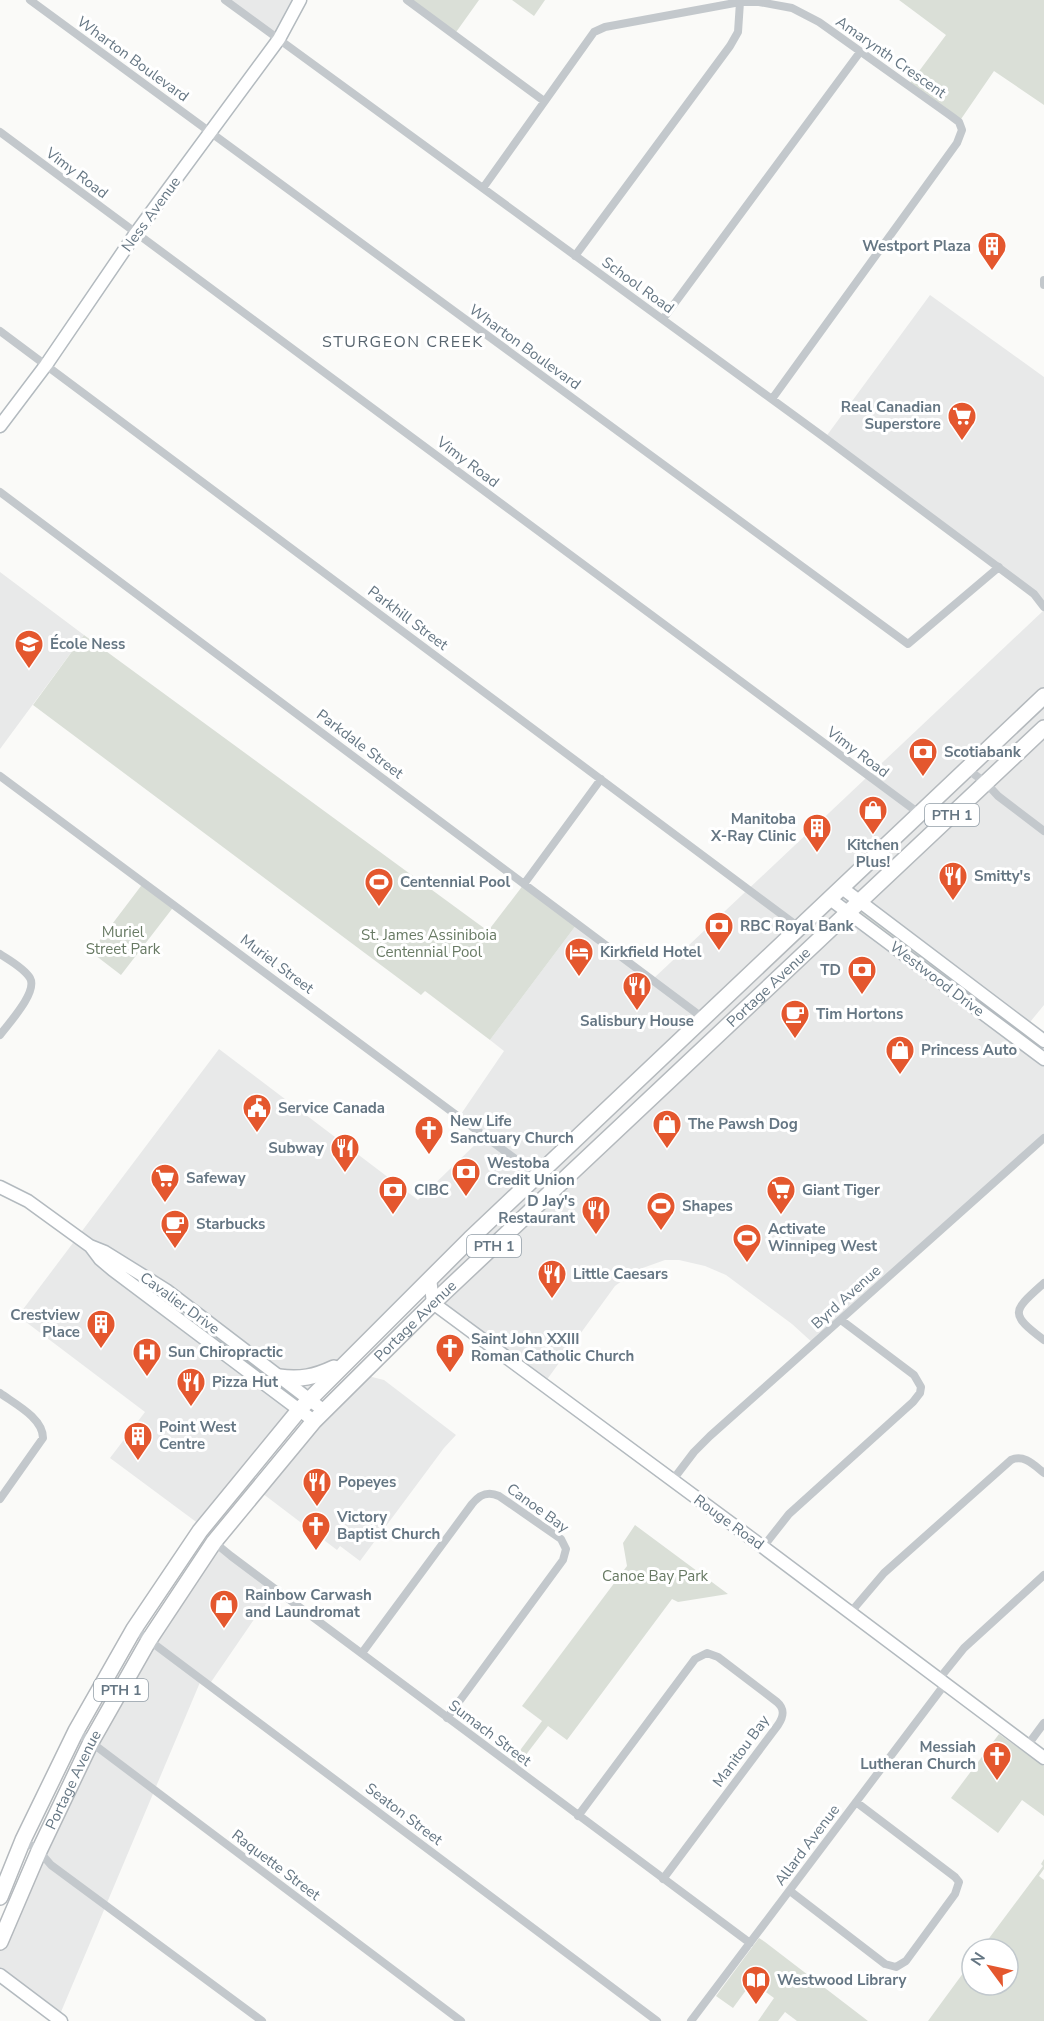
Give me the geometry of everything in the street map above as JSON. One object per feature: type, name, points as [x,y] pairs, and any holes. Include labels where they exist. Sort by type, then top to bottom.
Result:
[{"type":"highway","name":"Portage Avenue","points":[[0,1897],[23,1840],[76,1731],[134,1629],[200,1531],[304,1404],[537,1175],[1044,696]]},
{"type":"highway","name":"Portage Avenue","points":[[0,1942],[39,1851],[91,1742],[149,1640],[214,1542],[318,1416],[433,1303],[1044,728]]},
{"type":"highway","points":[[415,1321],[425,1283]]},
{"type":"highway","points":[[279,1377],[296,1380],[319,1376],[347,1361]]},
{"type":"street","name":"Wharton Boulevard","points":[[30,0],[908,644],[999,567]]},
{"type":"street","name":"School Road","points":[[225,0],[999,567],[1034,594],[1044,607]]},
{"type":"street","name":"Ness Avenue","points":[[0,426],[46,365],[136,233],[279,39],[300,0]]},
{"type":"street","points":[[407,0],[544,101]]},
{"type":"street","points":[[576,256],[730,46],[738,32],[740,2]]},
{"type":"street","name":"Amarynth Crescent","points":[[483,188],[594,32],[605,27],[740,2],[759,2],[792,8],[819,22],[959,122],[962,130],[961,136],[772,399]]},
{"type":"street","points":[[663,319],[860,52]]},
{"type":"street","name":"Vimy Road","points":[[0,132],[920,814]]},
{"type":"street","points":[[1044,280],[1044,285]]},
{"type":"street","name":"Parkhill Street","points":[[0,331],[800,928]]},
{"type":"street","name":"Parkdale Street","points":[[0,492],[704,1018]]},
{"type":"street","name":"School Road","points":[[1034,594],[1044,597]]},
{"type":"street","points":[[967,769],[1044,831]]},
{"type":"street","name":"Muriel Street","points":[[0,776],[537,1175]]},
{"type":"street","points":[[524,884],[600,779]]},
{"type":"street","name":"Westwood Drive","points":[[842,888],[1044,1041]]},
{"type":"street","name":"Westwood Drive","points":[[830,899],[1044,1059]]},
{"type":"street","points":[[0,954],[24,972],[30,978],[31,983],[30,993],[0,1035]]},
{"type":"street","name":"Byrd Avenue","points":[[672,1481],[706,1440],[1044,1138]]},
{"type":"street","name":"Cavalier Drive","points":[[0,1187],[28,1201],[90,1246],[105,1252],[166,1290],[279,1377],[304,1404]]},
{"type":"street","name":"Cavalier Drive","points":[[90,1246],[113,1270],[318,1416]]},
{"type":"street","points":[[1044,1282],[1022,1303],[1018,1314],[1025,1326],[1044,1340]]},
{"type":"street","points":[[425,1283],[433,1303]]},
{"type":"street","name":"Rouge Road","points":[[433,1303],[763,1546],[1044,1758]]},
{"type":"street","points":[[763,1546],[789,1514],[913,1402],[920,1393],[920,1384],[914,1375],[841,1320]]},
{"type":"street","points":[[0,1393],[37,1421],[44,1432],[44,1438],[0,1499]]},
{"type":"street","points":[[850,1612],[884,1573],[1011,1460],[1017,1457],[1023,1458],[1044,1473]]},
{"type":"street","name":"Canoe Bay","points":[[362,1653],[481,1495],[489,1493],[500,1496],[561,1539],[566,1551],[560,1564],[447,1718]]},
{"type":"street","name":"Sumach Street","points":[[214,1542],[750,1943]]},
{"type":"street","name":"Allard Avenue","points":[[691,2021],[856,1802],[968,1643],[1044,1575]]},
{"type":"street","name":"Seaton Street","points":[[134,1629],[657,2021]]},
{"type":"street","name":"Manitou Bay","points":[[578,1816],[695,1659],[707,1653],[718,1657],[777,1702],[783,1708],[783,1714],[778,1725],[663,1879]]},
{"type":"street","points":[[1027,1746],[1044,1723]]},
{"type":"street","name":"Raquette Street","points":[[76,1731],[461,2021]]},
{"type":"street","points":[[789,1891],[885,1964],[896,1967],[906,1961],[956,1894],[958,1882],[955,1877],[856,1802]]},
{"type":"street","points":[[23,1840],[39,1851],[51,1865],[262,2021]]},
{"type":"street","points":[[0,1976],[61,2021]]},
{"type":"shaded area","points":[[225,0],[300,0],[279,39]]},
{"type":"shaded area","name":"Real Canadian Superstore","points":[[930,295],[1044,377],[1044,607],[1034,594],[825,438]]},
{"type":"shaded area","name":"École Ness","points":[[0,572],[84,635],[0,749]]},
{"type":"shaded area","points":[[1044,610],[1044,1005],[1026,1027],[859,902],[1044,1059],[1044,1138],[814,1344],[792,1324],[726,1275],[705,1266],[679,1260],[665,1260],[637,1270],[615,1286],[543,1385],[433,1303],[430,1279],[410,1297],[203,1527],[110,1458],[145,1412],[18,1316],[219,1049],[418,1200],[484,1136],[459,1117],[504,1051],[490,1040],[577,924],[653,979]]},
{"type":"shaded area","points":[[360,1374],[384,1380],[456,1435],[360,1561],[340,1546],[337,1550],[258,1490]]},
{"type":"shaded area","points":[[214,1542],[279,1592],[257,1615],[209,1685],[201,1680],[58,2019],[0,1975],[0,1942],[91,1742]]},
{"type":"green space","points":[[407,0],[479,0],[454,35]]},
{"type":"green space","points":[[512,0],[545,0],[534,16]]},
{"type":"green space","points":[[899,0],[1044,0],[1044,105],[994,71],[959,122],[908,86],[946,35]]},
{"type":"green space","name":"St. James Assiniboia Centennial Pool","points":[[84,635],[488,931],[524,884],[577,924],[490,1040],[425,991],[421,995],[33,705]]},
{"type":"green space","name":"Muriel Street Park","points":[[144,882],[175,905],[121,975],[91,952]]},
{"type":"green space","points":[[859,902],[1020,1023],[1011,1035],[848,913]]},
{"type":"green space","name":"Canoe Bay Park","points":[[635,1525],[728,1594],[678,1602],[672,1599],[567,1740],[548,1726],[515,1769],[509,1765],[542,1721],[522,1706],[627,1566],[623,1543]]},
{"type":"green space","points":[[999,1734],[1044,1766],[1044,1816],[1022,1800],[998,1833],[951,1798]]},
{"type":"green space","points":[[1044,1859],[1044,1869],[1039,1876],[1044,1880],[1044,2021],[928,2021],[960,1977],[960,1997],[1020,1997],[1020,1937],[990,1937],[1043,1866],[1041,1864]]},
{"type":"green space","points":[[759,1938],[868,2021],[797,2021],[785,2012],[778,2021],[758,2021],[774,1998],[752,1982],[733,2008],[716,1996]]},
{"type":"place","name":"Westport Plaza","points":[[992,272]]},
{"type":"place","name":"Real Canadian Superstore","points":[[962,442]]},
{"type":"place","name":"École Ness","points":[[29,670]]},
{"type":"place","name":"Scotiabank","points":[[923,778]]},
{"type":"place","name":"Kitchen Plus!","points":[[873,836]]},
{"type":"place","name":"Manitoba X-Ray Clinic","points":[[817,854]]},
{"type":"place","name":"Smitty's","points":[[953,902]]},
{"type":"place","name":"Centennial Pool","points":[[379,908]]},
{"type":"place","name":"RBC Royal Bank","points":[[719,952]]},
{"type":"place","name":"Kirkfield Hotel","points":[[579,978]]},
{"type":"place","name":"TD","points":[[862,996]]},
{"type":"place","name":"Salisbury House","points":[[637,1012]]},
{"type":"place","name":"Tim Hortons","points":[[795,1040]]},
{"type":"place","name":"Princess Auto","points":[[900,1076]]},
{"type":"place","name":"Service Canada","points":[[257,1134]]},
{"type":"place","name":"The Pawsh Dog","points":[[667,1150]]},
{"type":"place","name":"New Life Sanctuary Church","points":[[429,1156]]},
{"type":"place","name":"Subway","points":[[345,1174]]},
{"type":"place","name":"Westoba Credit Union","points":[[466,1198]]},
{"type":"place","name":"Safeway","points":[[165,1204]]},
{"type":"place","name":"CIBC","points":[[393,1216]]},
{"type":"place","name":"Giant Tiger","points":[[781,1216]]},
{"type":"place","name":"Shapes","points":[[661,1232]]},
{"type":"place","name":"D Jay's Restaurant","points":[[596,1236]]},
{"type":"place","name":"Starbucks","points":[[175,1250]]},
{"type":"place","name":"Activate Winnipeg West","points":[[747,1264]]},
{"type":"place","name":"Little Caesars","points":[[552,1300]]},
{"type":"place","name":"Crestview Place","points":[[101,1350]]},
{"type":"place","name":"Saint John XXIII Roman Catholic Church","points":[[450,1374]]},
{"type":"place","name":"Sun Chiropractic","points":[[147,1378]]},
{"type":"place","name":"Pizza Hut","points":[[191,1408]]},
{"type":"place","name":"Point West Centre","points":[[138,1462]]},
{"type":"place","name":"Popeyes","points":[[317,1508]]},
{"type":"place","name":"Victory Baptist Church","points":[[316,1552]]},
{"type":"place","name":"Rainbow Carwash and Laundromat","points":[[224,1630]]},
{"type":"place","name":"Messiah Lutheran Church","points":[[997,1782]]},
{"type":"place","name":"Westwood Library","points":[[756,2006]]},
{"type":"district","name":"STURGEON CREEK","points":[[403,341]]}]
